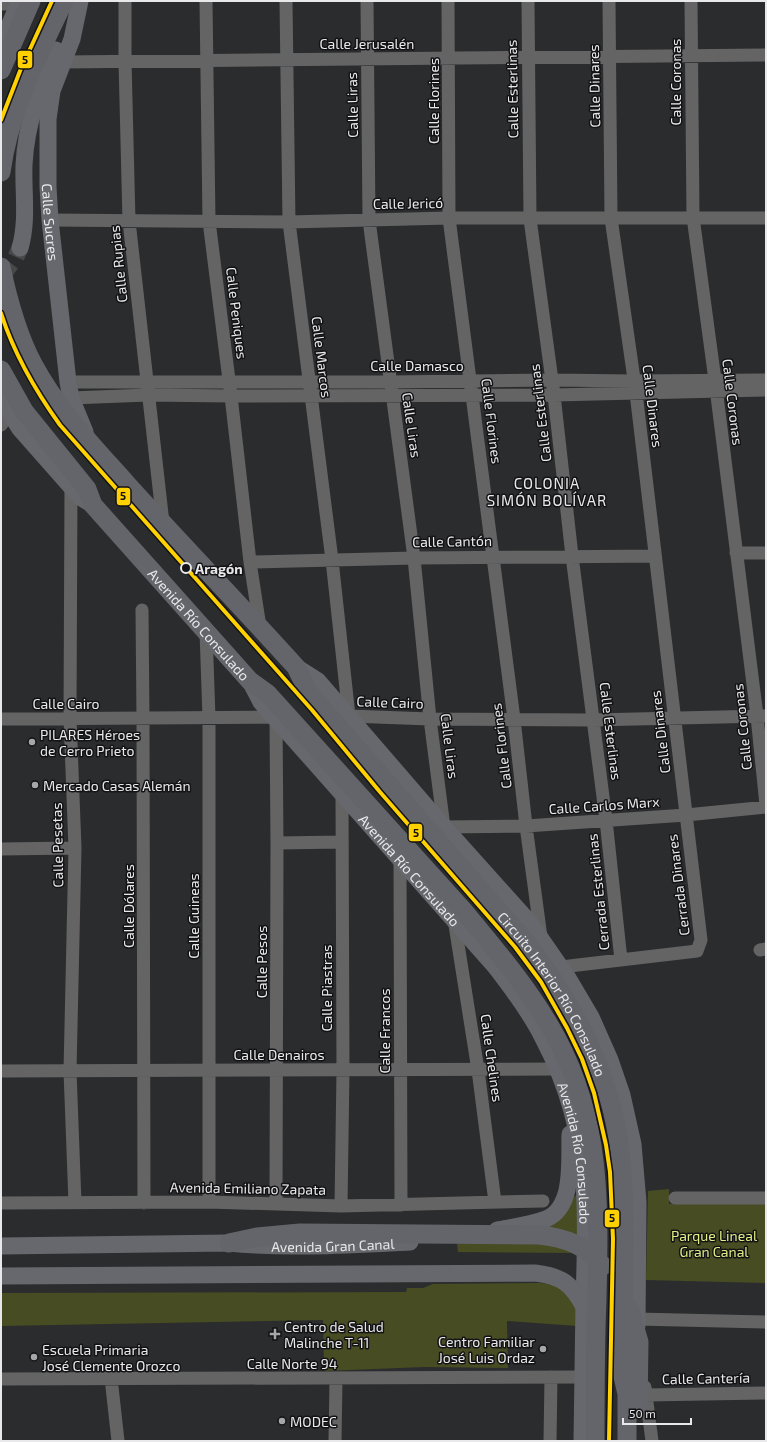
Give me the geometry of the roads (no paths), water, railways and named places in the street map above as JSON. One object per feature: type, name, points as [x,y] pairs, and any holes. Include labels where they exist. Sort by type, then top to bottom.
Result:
[{"type":"highway","points":[[1,172],[8,137],[23,90],[64,1]]},
{"type":"highway","points":[[1,70],[19,28],[18,2]]},
{"type":"highway","points":[[1,267],[14,317],[23,342],[33,364],[60,407],[163,523],[296,667]]},
{"type":"highway","points":[[1,370],[24,411],[87,489],[93,505]]},
{"type":"highway","name":"Avenida Río Consulado","points":[[93,505],[250,681]]},
{"type":"highway","name":"Circuito Interior Río Consulado","points":[[296,667],[308,692],[526,942],[553,978],[591,1049],[610,1101],[620,1155],[631,1239],[631,1281],[622,1372],[627,1394]]},
{"type":"highway","name":"Circuito Interior Río Consulado","points":[[250,681],[268,694],[463,910],[493,946],[544,1015],[570,1066],[581,1098],[590,1132],[598,1194],[591,1239],[595,1441]]},
{"type":"highway","points":[[228,1243],[257,1236],[300,1233],[539,1235],[567,1240],[590,1253],[603,1266],[625,1299],[633,1320],[639,1342],[638,1441]]},
{"type":"highway","points":[[627,1394],[627,1441]]},
{"type":"main road","name":"Calle Sucres","points":[[79,1],[74,33],[52,91],[48,119],[48,186],[50,220],[70,390],[83,427],[91,443]]},
{"type":"main road","points":[[20,248],[24,226],[24,158],[30,119],[43,81],[79,1]]},
{"type":"main road","points":[[1,44],[18,2]]},
{"type":"main road","name":"Avenida Río Consulado","points":[[3,409],[80,497],[93,505]]},
{"type":"main road","points":[[296,667],[318,681],[444,827],[530,923],[542,938],[582,1001],[610,1060],[622,1095],[632,1144],[638,1202],[631,1239]]},
{"type":"main road","name":"Avenida Río Consulado","points":[[250,681],[261,702],[400,857],[494,965],[512,989],[544,1039],[557,1070],[578,1137],[591,1239]]},
{"type":"main road","name":"Avenida Gran Canal","points":[[1,1246],[228,1243],[254,1246],[345,1245],[436,1241],[468,1237],[546,1219],[558,1212],[568,1187],[571,1112]]},
{"type":"main road","points":[[1,1276],[535,1273],[558,1278],[566,1282],[575,1291],[584,1308]]},
{"type":"main road","points":[[582,1441],[584,1308],[591,1280]]},
{"type":"main road","points":[[627,1394],[635,1371],[637,1319],[631,1281]]},
{"type":"street","name":"Calle Rupias","points":[[125,1],[129,221],[163,523]]},
{"type":"street","name":"Calle Peniques","points":[[206,1],[209,222],[232,396],[250,562],[260,627]]},
{"type":"street","name":"Calle Marcos","points":[[286,1],[289,222],[332,560],[349,716]]},
{"type":"street","name":"Calle Liras","points":[[367,1],[369,220],[414,558],[430,719],[444,827]]},
{"type":"street","name":"Calle Florines","points":[[448,1],[449,218],[514,719],[526,826],[542,938]]},
{"type":"street","name":"Calle Esterlinas","points":[[528,1],[530,219],[554,395],[572,556],[606,820]]},
{"type":"street","name":"Calle Dinares","points":[[609,1],[611,218],[635,387],[686,815]]},
{"type":"street","name":"Calle Coronas","points":[[691,1],[693,217],[736,553],[762,716],[766,806]]},
{"type":"street","name":"Calle Jerusalén","points":[[63,62],[766,55]]},
{"type":"street","name":"Calle Jericó","points":[[50,220],[289,222],[449,218],[766,218]]},
{"type":"street","name":"Calle Damasco","points":[[70,390],[148,395],[310,395],[471,381],[552,380],[635,387]]},
{"type":"street","name":"Calle Damasco","points":[[715,386],[766,380]]},
{"type":"street","name":"Calle Damasco","points":[[70,390],[146,381],[309,382],[472,394],[554,395],[635,387],[715,386],[766,390]]},
{"type":"street","name":"Calle Pesetas","points":[[71,487],[70,718],[75,848],[70,1071],[75,1203]]},
{"type":"street","points":[[736,553],[766,553]]},
{"type":"street","name":"Calle Cantón","points":[[250,562],[414,558],[655,556]]},
{"type":"street","name":"Calle Dólares","points":[[142,610],[144,1203]]},
{"type":"street","name":"Calle Guineas","points":[[206,631],[209,718],[209,1202]]},
{"type":"street","name":"Calle Cairo","points":[[349,716],[430,719],[593,720],[762,716]]},
{"type":"street","name":"Calle Cairo","points":[[1,719],[275,718]]},
{"type":"street","name":"Calle Pesos","points":[[275,718],[277,843],[276,1204]]},
{"type":"street","name":"Calle Piastras","points":[[341,1206],[343,1070],[342,793]]},
{"type":"street","name":"Calle Carlos Marx","points":[[444,827],[526,826],[686,815],[766,806]]},
{"type":"street","name":"Cerrada Dinares","points":[[621,960],[697,951],[700,940],[686,815]]},
{"type":"street","name":"Cerrada Esterlinas","points":[[606,820],[621,960]]},
{"type":"street","points":[[277,843],[342,842]]},
{"type":"street","points":[[1,849],[75,848]]},
{"type":"street","name":"Calle Francos","points":[[400,857],[401,1205]]},
{"type":"street","name":"Calle Chelines","points":[[454,919],[478,1070],[495,1202]]},
{"type":"street","points":[[561,967],[621,960]]},
{"type":"street","name":"Calle Denairos","points":[[1,1071],[209,1071],[277,1069],[400,1071],[557,1070]]},
{"type":"street","points":[[675,1198],[766,1198]]},
{"type":"street","name":"Avenida Emiliano Zapata","points":[[1,1203],[209,1202],[341,1206],[543,1201]]},
{"type":"street","points":[[652,1441],[637,1319],[766,1322]]},
{"type":"street","points":[[550,1441],[551,1377]]},
{"type":"street","name":"Calle Norte 94","points":[[1,1379],[583,1377]]},
{"type":"street","points":[[111,1378],[118,1441]]},
{"type":"street","points":[[335,1441],[336,1379]]},
{"type":"street","name":"Calle Cantería","points":[[646,1395],[766,1393]]},
{"type":"tunnel","points":[[1,277],[16,257],[20,248]]},
{"type":"place","name":"Aragón","points":[[186,568]]},
{"type":"place","name":"PILARES Héroes de Cerro Prieto","points":[[32,742]]},
{"type":"place","name":"Mercado Casas Alemán","points":[[35,785]]},
{"type":"place","name":"Centro de Salud Malinche T-11","points":[[275,1334]]},
{"type":"place","name":"Centro Familiar José Luis Ordaz","points":[[543,1349]]},
{"type":"place","name":"Escuela Primaria José Clemente Orozco","points":[[34,1357]]},
{"type":"place","name":"MODEC","points":[[282,1421]]},
{"type":"district","name":"COLONIA SIMÓN BOLÍVAR","points":[[547,492]]},
{"type":"park label","name":"Parque Lineal Gran Canal","points":[[714,1244]]}]
